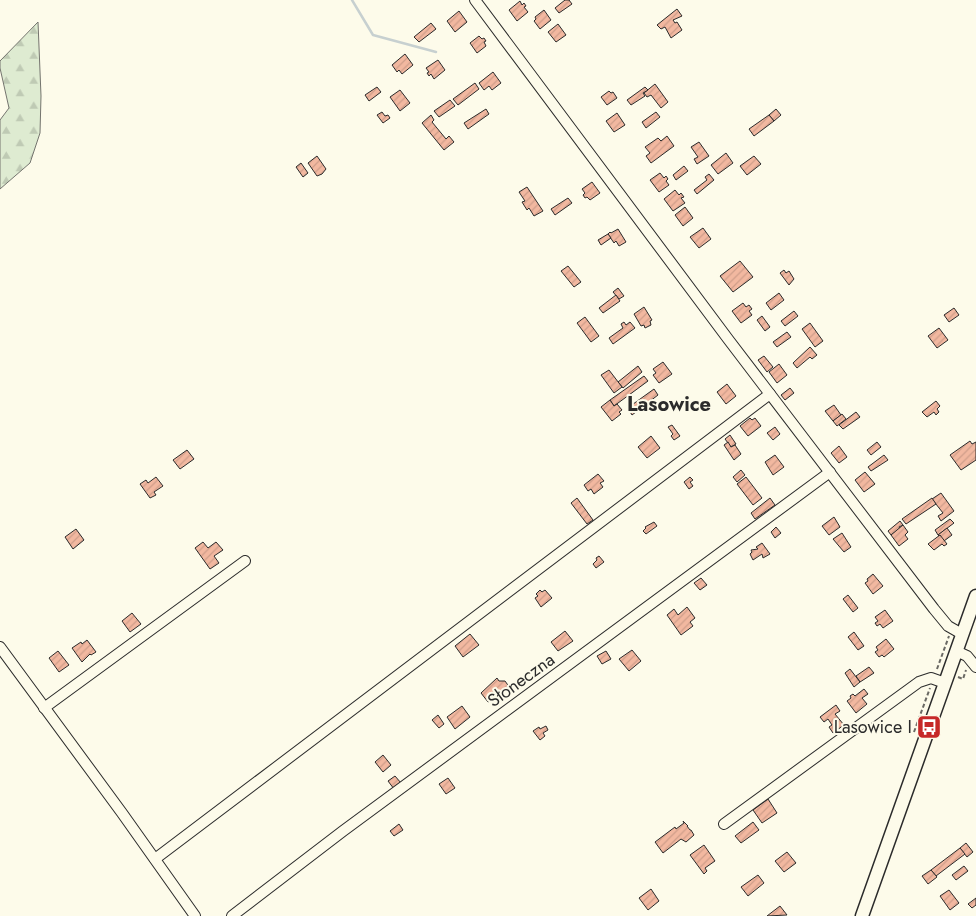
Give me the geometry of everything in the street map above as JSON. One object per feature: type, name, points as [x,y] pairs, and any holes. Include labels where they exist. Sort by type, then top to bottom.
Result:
[{"type":"main road","points":[[862,916],[939,681],[956,651],[976,596]]},
{"type":"street","points":[[475,0],[770,394],[934,609],[948,626],[962,634]]},
{"type":"street","points":[[155,859],[770,394]]},
{"type":"street","name":"Słoneczna","points":[[232,916],[343,831],[830,472]]},
{"type":"street","points":[[44,708],[245,561]]},
{"type":"street","points":[[0,647],[195,916]]},
{"type":"street","points":[[956,651],[967,656],[976,667]]},
{"type":"street","points":[[724,824],[919,682],[926,679],[939,681]]},
{"type":"path","points":[[914,732],[939,681]]},
{"type":"green space","points":[[38,22],[41,96],[40,133],[30,163],[0,189],[0,120],[9,108],[0,61]]},
{"type":"building","points":[[565,0],[569,0],[572,4],[559,13],[555,8]]},
{"type":"building","points":[[520,1],[522,5],[524,3],[526,6],[524,7],[528,12],[517,21],[509,10]]},
{"type":"building","points":[[677,9],[682,16],[673,20],[675,23],[677,22],[682,30],[671,38],[665,27],[661,29],[657,25]]},
{"type":"building","points":[[544,10],[551,20],[540,29],[534,21],[535,17]]},
{"type":"building","points":[[459,11],[467,22],[455,32],[447,21]]},
{"type":"building","points":[[431,23],[436,29],[419,42],[414,37]]},
{"type":"building","points":[[558,24],[566,35],[556,42],[548,32]]},
{"type":"building","points":[[479,36],[482,39],[484,38],[486,46],[477,53],[470,43]]},
{"type":"building","points":[[405,54],[413,65],[402,74],[399,70],[397,72],[392,65]]},
{"type":"building","points":[[438,60],[445,70],[434,79],[431,74],[429,76],[426,68]]},
{"type":"building","points":[[493,72],[501,83],[492,90],[489,86],[484,90],[479,83]]},
{"type":"building","points":[[475,83],[479,89],[458,105],[453,99]]},
{"type":"building","points":[[655,84],[668,102],[661,108],[651,95],[647,97],[644,93]]},
{"type":"building","points":[[377,87],[381,92],[369,101],[365,95]]},
{"type":"building","points":[[645,87],[648,90],[643,93],[645,96],[631,105],[627,100]]},
{"type":"building","points":[[400,90],[410,103],[400,111],[390,97]]},
{"type":"building","points":[[609,91],[613,92],[617,98],[607,105],[601,97]]},
{"type":"building","points":[[450,100],[455,106],[439,117],[434,111]]},
{"type":"building","points":[[486,109],[489,114],[468,129],[464,123]]},
{"type":"building","points":[[776,109],[781,115],[774,121],[769,115]]},
{"type":"building","points":[[382,112],[390,118],[383,123],[377,115]]},
{"type":"building","points":[[656,112],[660,117],[646,128],[642,122]]},
{"type":"building","points":[[617,113],[625,125],[614,132],[606,121]]},
{"type":"building","points":[[431,115],[434,120],[432,122],[446,139],[449,136],[454,142],[444,150],[422,123]]},
{"type":"building","points":[[769,115],[774,121],[754,136],[749,129]]},
{"type":"building","points":[[667,136],[674,146],[651,163],[646,156],[650,153],[645,147],[658,138],[661,141]]},
{"type":"building","points":[[699,142],[709,156],[697,164],[694,159],[698,157],[691,147]]},
{"type":"building","points":[[726,153],[733,163],[718,174],[711,165]]},
{"type":"building","points":[[317,156],[326,169],[317,176],[308,163]]},
{"type":"building","points":[[754,156],[761,164],[747,175],[740,166]]},
{"type":"building","points":[[301,163],[308,173],[303,177],[296,167]]},
{"type":"building","points":[[684,166],[688,171],[676,180],[673,175]]},
{"type":"building","points":[[660,173],[664,178],[666,176],[668,179],[666,181],[669,185],[659,192],[650,180]]},
{"type":"building","points":[[709,174],[714,180],[697,194],[694,190],[707,180],[705,177]]},
{"type":"building","points":[[592,182],[600,193],[590,200],[587,197],[585,198],[583,195],[585,193],[582,189]]},
{"type":"building","points":[[527,187],[543,211],[534,216],[522,202],[525,201],[519,192]]},
{"type":"building","points":[[675,190],[679,195],[681,193],[684,197],[681,198],[685,203],[673,211],[664,199]]},
{"type":"building","points":[[568,198],[572,203],[555,215],[551,209]]},
{"type":"building","points":[[685,207],[693,218],[683,226],[675,215]]},
{"type":"building","points":[[703,228],[711,239],[699,248],[690,237]]},
{"type":"building","points":[[618,229],[626,242],[619,246],[616,241],[614,243],[608,234]]},
{"type":"building","points":[[608,234],[611,238],[601,245],[598,240]]},
{"type":"building","points":[[740,261],[753,277],[733,292],[720,276]]},
{"type":"building","points":[[568,266],[581,282],[574,287],[561,271]]},
{"type":"building","points":[[784,270],[786,273],[789,271],[794,279],[789,285],[780,273]]},
{"type":"building","points":[[618,288],[624,296],[619,299],[613,292]]},
{"type":"building","points":[[779,293],[784,300],[771,310],[766,303]]},
{"type":"building","points":[[616,295],[620,301],[603,313],[599,308]]},
{"type":"building","points":[[743,303],[746,307],[749,305],[752,309],[749,311],[752,315],[741,323],[732,311]]},
{"type":"building","points":[[644,307],[652,320],[650,321],[651,325],[645,328],[644,325],[641,326],[634,314]]},
{"type":"building","points":[[954,308],[959,315],[949,322],[944,315]]},
{"type":"building","points":[[794,311],[798,316],[785,326],[781,321]]},
{"type":"building","points":[[762,316],[770,327],[765,331],[757,320]]},
{"type":"building","points":[[585,317],[599,336],[591,342],[577,323]]},
{"type":"building","points":[[624,322],[626,325],[630,322],[635,328],[613,344],[609,338],[623,328],[621,324]]},
{"type":"building","points":[[810,323],[823,341],[815,347],[802,329]]},
{"type":"building","points":[[939,328],[948,340],[937,348],[928,336]]},
{"type":"building","points":[[787,332],[791,337],[777,347],[773,342]]},
{"type":"building","points":[[810,347],[817,355],[812,359],[810,357],[797,368],[793,363]]},
{"type":"building","points":[[764,356],[773,367],[767,372],[758,360]]},
{"type":"building","points":[[663,362],[672,374],[659,383],[653,375],[656,373],[653,369]]},
{"type":"building","points":[[779,364],[787,375],[777,383],[769,372]]},
{"type":"building","points":[[638,366],[642,372],[623,388],[618,382]]},
{"type":"building","points":[[609,370],[622,387],[614,393],[601,375]]},
{"type":"building","points":[[644,376],[648,381],[614,406],[610,400]]},
{"type":"building","points":[[727,384],[736,396],[726,404],[717,392]]},
{"type":"building","points":[[790,388],[794,393],[785,400],[781,395]]},
{"type":"building","points":[[654,389],[658,395],[632,415],[629,407]]},
{"type":"building","points":[[610,400],[614,406],[617,404],[622,410],[619,412],[621,414],[612,421],[601,407]]},
{"type":"building","points":[[936,401],[940,406],[937,409],[939,412],[936,415],[934,412],[927,417],[922,412]]},
{"type":"building","points":[[834,405],[841,415],[833,421],[825,411]]},
{"type":"building","points":[[856,412],[860,417],[843,429],[839,425]]},
{"type":"building","points":[[842,414],[846,419],[837,426],[833,421]]},
{"type":"building","points":[[750,418],[752,420],[755,418],[761,426],[748,436],[740,426]]},
{"type":"building","points":[[672,425],[680,436],[674,440],[671,436],[673,434],[668,427]]},
{"type":"building","points":[[775,427],[780,434],[773,440],[767,433]]},
{"type":"building","points":[[730,435],[736,444],[731,447],[725,439]]},
{"type":"building","points":[[651,436],[660,448],[647,458],[638,447]]},
{"type":"building","points":[[970,441],[972,444],[976,442],[976,460],[961,470],[950,455]]},
{"type":"building","points":[[728,442],[731,447],[735,445],[741,454],[734,460],[724,445]]},
{"type":"building","points":[[877,442],[881,447],[871,455],[867,450]]},
{"type":"building","points":[[839,446],[847,457],[839,463],[831,453]]},
{"type":"building","points":[[187,450],[194,459],[180,469],[173,460]]},
{"type":"building","points":[[775,455],[784,467],[773,475],[765,462]]},
{"type":"building","points":[[884,455],[888,460],[871,471],[868,467]]},
{"type":"building","points":[[741,470],[745,475],[737,482],[733,477]]},
{"type":"building","points":[[865,472],[875,484],[864,492],[855,480]]},
{"type":"building","points":[[598,474],[604,481],[600,483],[603,487],[594,494],[591,489],[588,491],[584,485]]},
{"type":"building","points":[[156,477],[163,486],[154,492],[156,495],[150,498],[140,484],[146,480],[148,483]]},
{"type":"building","points":[[690,477],[693,480],[690,482],[693,486],[689,489],[684,482]]},
{"type":"building","points":[[746,477],[762,498],[753,505],[737,484]]},
{"type":"building","points":[[941,493],[954,511],[941,521],[938,516],[943,513],[932,499]]},
{"type":"building","points":[[577,498],[593,520],[587,524],[571,503]]},
{"type":"building","points":[[770,498],[775,505],[755,519],[751,513]]},
{"type":"building","points":[[932,498],[936,504],[906,524],[902,519]]},
{"type":"building","points":[[834,517],[840,527],[829,535],[822,526]]},
{"type":"building","points":[[950,519],[954,523],[938,535],[935,530]]},
{"type":"building","points":[[900,521],[903,525],[891,535],[888,531]]},
{"type":"building","points":[[654,522],[657,526],[646,534],[643,531],[645,527]]},
{"type":"building","points":[[903,525],[908,532],[905,535],[908,539],[899,546],[891,535]]},
{"type":"building","points":[[776,527],[781,533],[775,538],[771,532]]},
{"type":"building","points":[[947,528],[952,535],[944,541],[938,535]]},
{"type":"building","points":[[76,529],[84,540],[73,549],[65,537]]},
{"type":"building","points":[[842,533],[851,547],[844,552],[833,539]]},
{"type":"building","points":[[940,535],[947,544],[944,546],[942,544],[934,550],[928,544]]},
{"type":"building","points":[[203,542],[208,548],[216,542],[223,550],[214,556],[219,563],[210,569],[195,548]]},
{"type":"building","points":[[762,543],[770,554],[763,558],[762,554],[753,560],[750,554],[751,550],[758,549],[756,547]]},
{"type":"building","points":[[599,556],[604,562],[596,568],[593,564]]},
{"type":"building","points":[[873,574],[883,586],[873,594],[865,583]]},
{"type":"building","points":[[701,578],[707,585],[700,590],[694,583]]},
{"type":"building","points":[[540,590],[542,592],[545,590],[552,598],[541,607],[535,598]]},
{"type":"building","points":[[848,595],[858,608],[853,612],[843,599]]},
{"type":"building","points":[[687,607],[695,618],[690,622],[693,626],[681,635],[667,615],[674,609],[678,615]]},
{"type":"building","points":[[885,610],[893,621],[883,628],[880,624],[877,626],[875,623],[878,621],[875,617]]},
{"type":"building","points":[[132,613],[141,624],[130,632],[122,621]]},
{"type":"building","points":[[565,631],[573,641],[558,651],[551,642]]},
{"type":"building","points":[[854,632],[864,646],[858,650],[848,637]]},
{"type":"building","points":[[470,634],[479,645],[463,657],[455,646]]},
{"type":"building","points":[[886,639],[894,649],[884,657],[882,655],[879,657],[875,652],[878,650],[876,647]]},
{"type":"building","points":[[87,640],[96,652],[90,654],[82,662],[72,648]]},
{"type":"building","points":[[632,650],[641,661],[629,671],[619,659]]},
{"type":"building","points":[[58,651],[69,665],[59,672],[49,658]]},
{"type":"building","points":[[606,651],[611,659],[602,664],[597,656]]},
{"type":"building","points":[[869,667],[874,673],[860,682],[856,676]]},
{"type":"building","points":[[850,669],[860,682],[854,687],[845,673]]},
{"type":"building","points":[[497,678],[499,681],[505,681],[510,688],[488,702],[481,693]]},
{"type":"building","points":[[864,689],[868,694],[862,698],[867,704],[856,713],[847,701],[851,698],[850,696],[853,694],[855,696]]},
{"type":"building","points":[[836,705],[840,711],[835,714],[844,725],[833,733],[829,727],[832,725],[828,719],[824,722],[820,717]]},
{"type":"building","points":[[462,706],[470,717],[455,729],[447,717]]},
{"type":"building","points":[[438,715],[444,724],[439,728],[432,720]]},
{"type":"building","points":[[546,726],[548,730],[543,733],[545,736],[540,740],[533,731],[539,727],[540,729]]},
{"type":"building","points":[[383,755],[391,765],[383,772],[375,762]]},
{"type":"building","points":[[395,776],[401,783],[394,789],[388,781]]},
{"type":"building","points":[[448,778],[455,788],[446,794],[439,784]]},
{"type":"building","points":[[768,799],[777,813],[762,823],[753,810]]},
{"type":"building","points":[[683,821],[694,835],[686,842],[681,839],[663,853],[655,842],[675,827],[676,829],[684,823]]},
{"type":"building","points":[[753,822],[759,830],[741,843],[735,836]]},
{"type":"building","points":[[399,824],[403,830],[394,836],[390,831]]},
{"type":"building","points":[[966,843],[973,852],[967,857],[960,848]]},
{"type":"building","points":[[704,845],[715,861],[705,868],[707,871],[704,874],[690,855]]},
{"type":"building","points":[[960,848],[965,854],[936,876],[931,870]]},
{"type":"building","points":[[787,852],[796,863],[784,872],[775,861]]},
{"type":"building","points":[[964,866],[968,871],[956,880],[952,875]]},
{"type":"building","points":[[931,870],[937,877],[928,884],[922,876]]},
{"type":"building","points":[[758,875],[764,883],[748,896],[741,887]]},
{"type":"building","points":[[651,889],[659,901],[648,910],[639,898]]},
{"type":"building","points":[[949,890],[959,903],[950,910],[940,896]]},
{"type":"building","points":[[976,898],[976,905],[972,908],[968,904]]},
{"type":"building","points":[[780,906],[787,915],[767,916]]},
{"type":"waterway","points":[[352,0],[373,35],[436,52]]},
{"type":"place","name":"Lasowice I","points":[[929,727]]},
{"type":"district","name":"Lasowice","points":[[669,404]]}]
